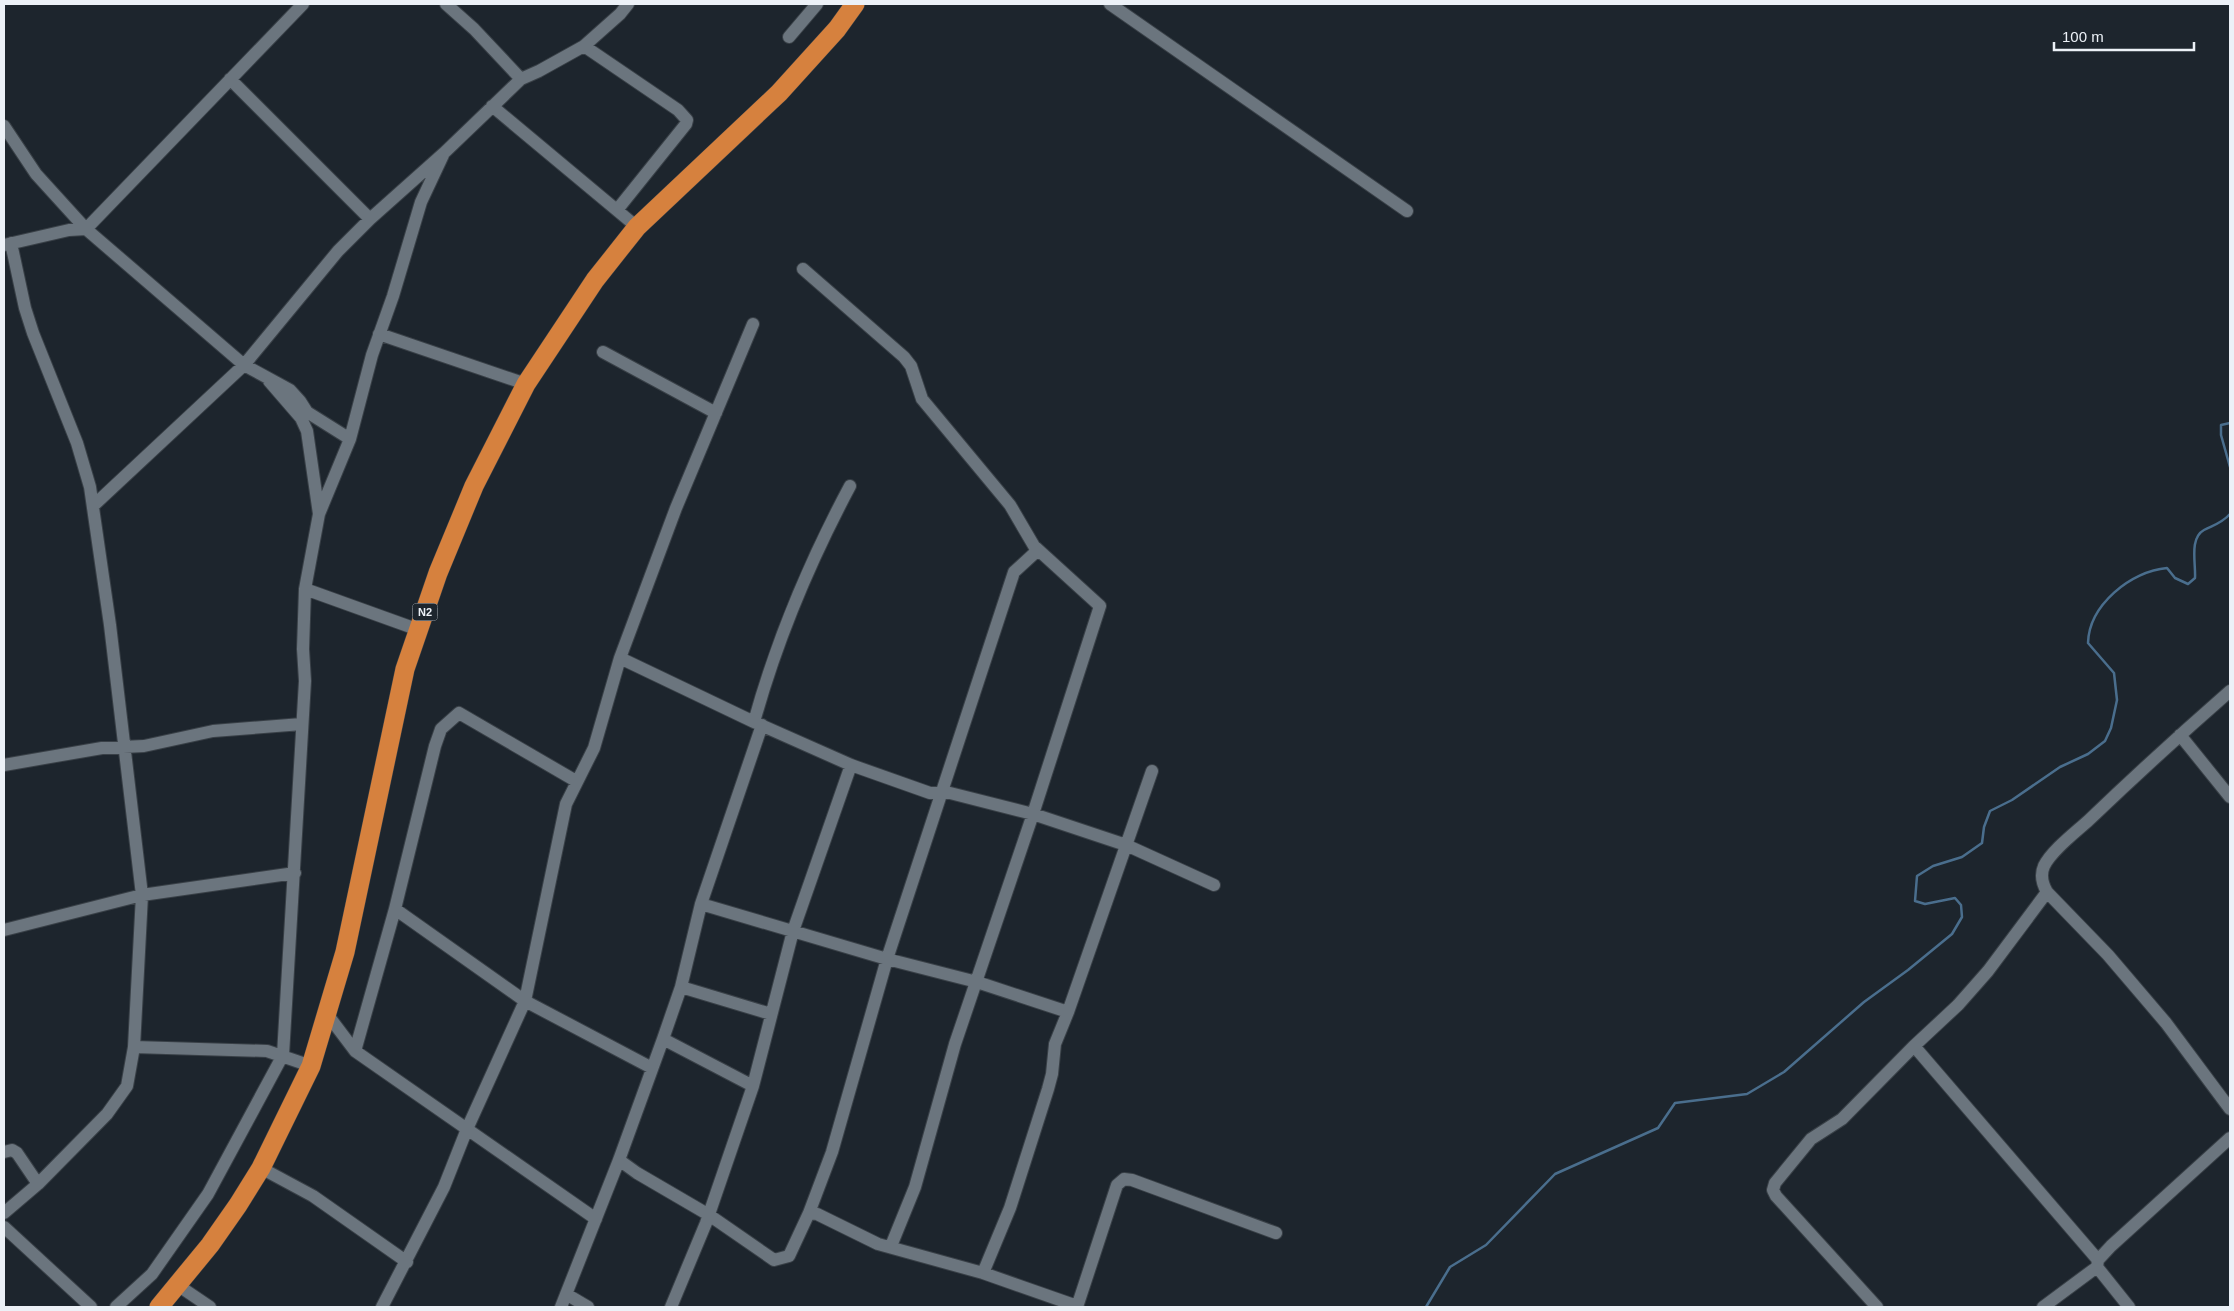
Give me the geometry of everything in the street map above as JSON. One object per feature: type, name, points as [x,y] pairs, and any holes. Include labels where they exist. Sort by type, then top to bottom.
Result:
[{"type":"highway","name":"N2","points":[[159,1307],[179,1286],[216,1237],[261,1168],[311,1066],[345,952],[405,669],[438,573],[474,486],[526,384],[595,280],[637,226],[779,93],[837,29],[854,4]]},
{"type":"street","points":[[4,1213],[38,1184],[114,1106],[127,1086],[134,1047],[142,895],[125,747],[93,506],[77,443],[27,317],[7,244],[69,230],[86,229],[303,4]]},
{"type":"street","points":[[446,4],[474,28],[521,79]]},
{"type":"street","points":[[93,506],[244,365],[338,251],[370,219],[444,153],[521,79],[584,46],[620,14],[628,4]]},
{"type":"street","points":[[789,37],[817,4]]},
{"type":"street","points":[[1110,4],[1407,211]]},
{"type":"street","points":[[584,46],[671,106],[687,120],[686,124],[617,210]]},
{"type":"street","points":[[230,79],[370,219]]},
{"type":"street","points":[[492,106],[637,226]]},
{"type":"street","points":[[4,126],[31,168],[86,229],[244,365],[267,377],[304,415],[350,439]]},
{"type":"street","points":[[116,1307],[152,1274],[208,1194],[283,1055],[305,681],[303,648],[305,589],[320,514],[350,439],[372,355],[421,202],[444,153]]},
{"type":"street","points":[[803,269],[904,357],[911,366],[922,399],[1010,505],[1038,550],[1100,606],[1033,814],[955,1044],[926,1151],[891,1246]]},
{"type":"street","points":[[382,1307],[407,1262],[444,1187],[467,1129],[525,1001],[566,804],[594,748],[620,658],[676,508],[753,324]]},
{"type":"street","points":[[379,334],[526,384]]},
{"type":"street","points":[[603,352],[716,413]]},
{"type":"street","points":[[304,415],[320,514]]},
{"type":"street","points":[[561,1307],[619,1160],[663,1039],[680,987],[701,904],[758,723],[766,680],[819,544],[850,486]]},
{"type":"street","points":[[619,1160],[637,1173],[709,1215],[774,1260],[789,1256],[809,1213],[832,1152],[887,959],[1014,572],[1038,550]]},
{"type":"street","points":[[305,589],[419,630]]},
{"type":"street","points":[[620,658],[851,765],[930,793],[956,794],[1033,814],[1126,845],[1214,885]]},
{"type":"street","points":[[2230,691],[2180,735],[2051,858],[2044,867],[2043,873],[2043,885],[2048,892],[2108,955],[2166,1023],[2230,1109]]},
{"type":"street","points":[[355,1051],[395,909],[435,746],[441,729],[459,712],[576,781]]},
{"type":"street","points":[[4,765],[102,748],[158,744],[213,731],[302,724]]},
{"type":"street","points":[[2180,735],[2230,797]]},
{"type":"street","points":[[671,1307],[693,1260],[753,1086],[793,931],[851,765]]},
{"type":"street","points":[[982,1273],[1016,1190],[1048,1089],[1052,1074],[1055,1044],[1068,1012],[1152,771]]},
{"type":"street","points":[[4,930],[142,895],[294,873]]},
{"type":"street","points":[[1877,1307],[1773,1190],[1775,1183],[1805,1146],[1842,1119],[1914,1046],[1958,1005],[1988,971],[2048,892]]},
{"type":"street","points":[[701,904],[887,959],[977,982],[1068,1012]]},
{"type":"street","points":[[395,909],[525,1001],[652,1068]]},
{"type":"street","points":[[680,987],[771,1014]]},
{"type":"street","points":[[327,1014],[355,1051],[596,1219]]},
{"type":"street","points":[[663,1039],[753,1086]]},
{"type":"street","points":[[1914,1046],[2098,1263],[2129,1307]]},
{"type":"street","points":[[134,1047],[251,1050],[283,1055],[311,1066]]},
{"type":"street","points":[[2043,1307],[2098,1263],[2111,1246],[2230,1138]]},
{"type":"street","points":[[4,1152],[12,1150],[17,1153],[38,1184]]},
{"type":"street","points":[[261,1168],[313,1196],[407,1262]]},
{"type":"street","points":[[809,1213],[817,1214],[878,1244],[891,1246],[982,1273],[1077,1307],[1117,1185],[1124,1179],[1132,1180],[1276,1233]]},
{"type":"street","points":[[4,1227],[91,1307]]},
{"type":"street","points":[[179,1286],[210,1307]]},
{"type":"street","points":[[566,1294],[588,1307]]},
{"type":"waterway","points":[[2230,423],[2221,425],[2221,435],[2230,467]]},
{"type":"waterway","points":[[1426,1307],[1450,1267],[1486,1245],[1555,1174],[1658,1128],[1675,1103],[1747,1094],[1784,1072],[1864,1002],[1908,970],[1952,934],[1962,917],[1961,905],[1955,898],[1925,904],[1915,901],[1917,876],[1933,866],[1962,857],[1982,843],[1984,827],[1990,811],[2012,800],[2060,767],[2088,754],[2105,741],[2111,728],[2117,700],[2114,673],[2088,643],[2090,629],[2096,616],[2114,592],[2126,583],[2153,571],[2167,568],[2175,578],[2188,584],[2195,578],[2194,552],[2196,539],[2204,530],[2221,522],[2230,514]]}]
